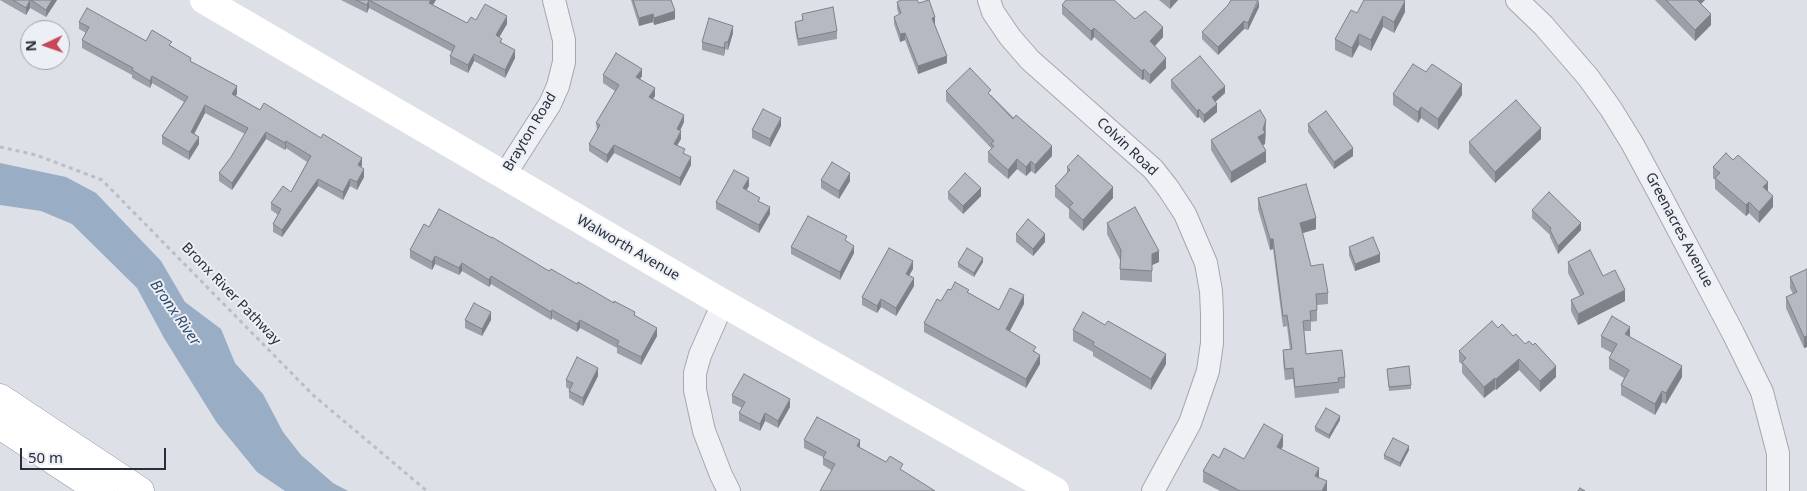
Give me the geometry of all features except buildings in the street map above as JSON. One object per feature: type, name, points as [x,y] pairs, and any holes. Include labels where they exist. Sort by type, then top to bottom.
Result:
[{"type":"main road","name":"Walworth Avenue","points":[[204,0],[722,303],[1055,491]]},
{"type":"main road","points":[[0,398],[140,491]]},
{"type":"main road","points":[[0,425],[100,491]]},
{"type":"street","name":"Brayton Road","points":[[504,176],[550,104],[558,86],[564,62],[564,40],[554,0]]},
{"type":"street","name":"Colvin Road","points":[[989,0],[993,12],[1010,37],[1030,60],[1153,168],[1185,214],[1206,263],[1211,291],[1212,314],[1212,343],[1208,371],[1190,423],[1153,491]]},
{"type":"street","name":"Greenacres Avenue","points":[[1517,0],[1543,25],[1588,77],[1627,134],[1659,193],[1762,392],[1778,453],[1778,491]]},
{"type":"street","points":[[722,303],[700,355],[695,373],[695,390],[704,431],[720,475],[729,491]]},
{"type":"path","name":"Bronx River Pathway","points":[[0,147],[36,155],[102,180],[313,395],[427,491]]},
{"type":"water","name":"Bronx River","points":[[0,163],[66,177],[96,193],[161,261],[185,302],[221,329],[235,363],[263,394],[283,432],[301,455],[333,483],[348,491],[285,491],[257,472],[217,423],[164,338],[137,288],[72,224],[41,211],[0,205]]}]
